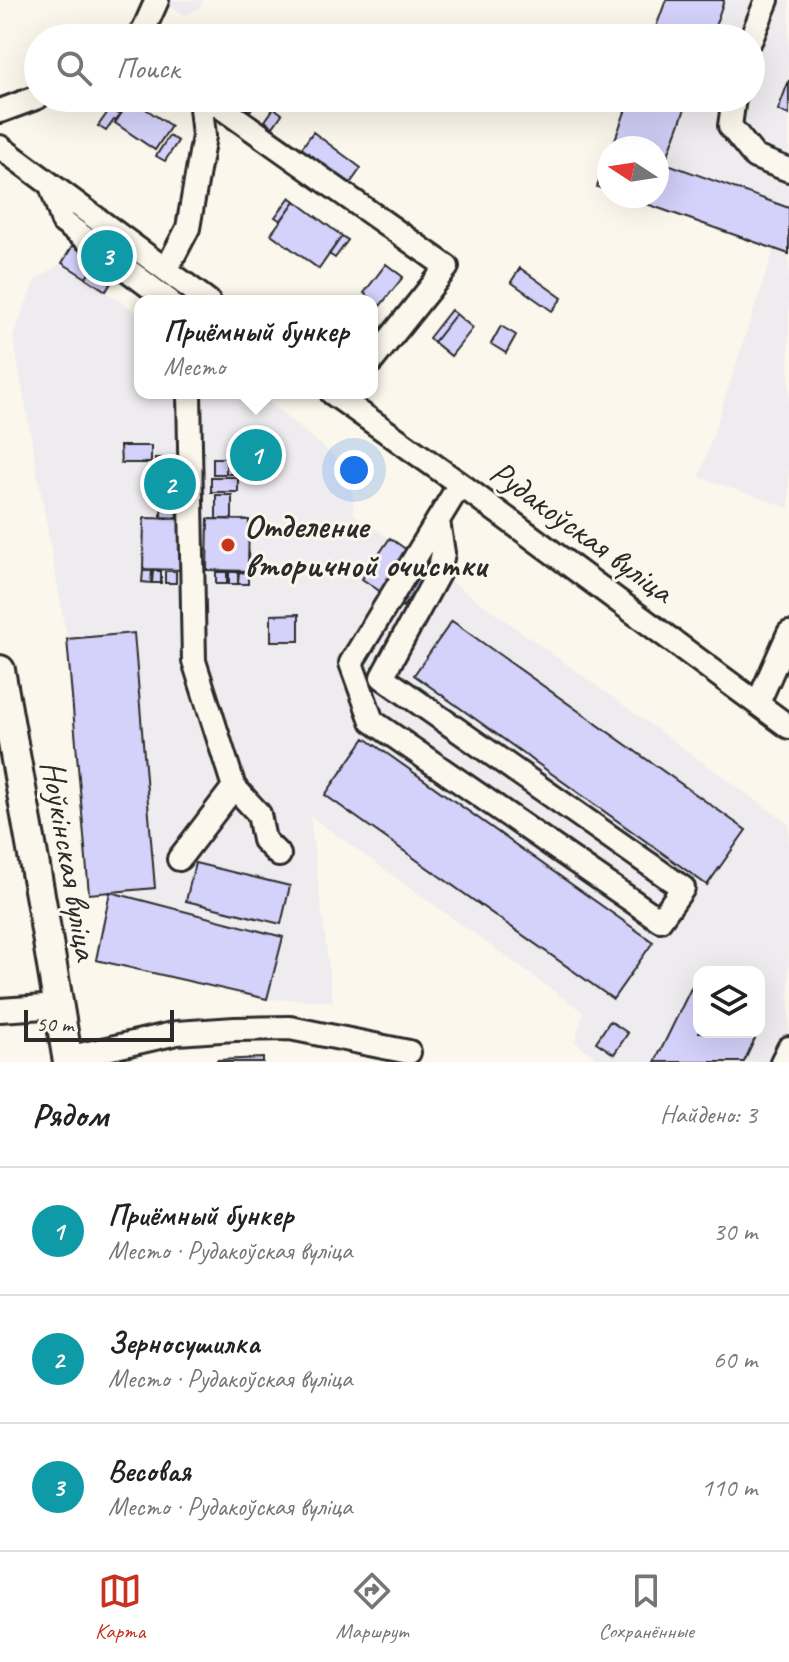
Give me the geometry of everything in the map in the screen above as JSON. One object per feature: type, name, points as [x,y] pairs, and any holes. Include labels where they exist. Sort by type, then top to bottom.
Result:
[{"type":"main road","name":"Ноўкінская вуліца","points":[[0,670],[67,1060]]},
{"type":"street","points":[[146,24],[157,0]]},
{"type":"street","points":[[757,24],[767,0]]},
{"type":"street","points":[[0,111],[24,102]]},
{"type":"street","points":[[166,270],[188,228],[204,136],[201,112]]},
{"type":"street","points":[[228,112],[447,267],[378,353]]},
{"type":"street","points":[[732,112],[730,126],[755,157],[789,170]]},
{"type":"street","points":[[0,147],[198,295]]},
{"type":"street","points":[[51,185],[63,222],[161,295]]},
{"type":"street","points":[[189,399],[194,661],[234,787],[259,814],[264,840],[279,855]]},
{"type":"street","name":"Рудакоўская вуліца","points":[[345,399],[789,727]]},
{"type":"street","points":[[438,521],[443,553],[439,572],[382,677],[683,888],[660,920],[372,721],[351,663],[460,484]]},
{"type":"street","points":[[758,703],[789,633]]},
{"type":"street","points":[[179,859],[234,787]]},
{"type":"street","points":[[0,1010],[59,1006]]},
{"type":"street","points":[[67,1060],[177,1033],[235,1029],[290,1028],[409,1052]]},
{"type":"street","points":[[782,1062],[789,1048]]},
{"type":"shaded area","points":[[160,0],[203,0],[199,9],[185,15]]},
{"type":"shaded area","points":[[666,0],[789,0],[789,508],[699,477],[774,249],[658,208],[669,208],[669,136],[616,136],[625,112],[765,112],[765,24],[657,24]]},
{"type":"shaded area","points":[[62,263],[134,311],[134,399],[265,399],[350,469],[354,514],[789,824],[789,1062],[601,1062],[575,1042],[583,1012],[310,816],[333,1001],[267,999],[96,960],[110,893],[89,894],[67,639],[13,336],[35,280]]},
{"type":"building","points":[[666,0],[724,0],[716,24],[657,24]]},
{"type":"building","points":[[789,80],[789,115],[778,110]]},
{"type":"building","points":[[108,112],[120,115],[106,131],[98,126]]},
{"type":"building","points":[[122,112],[150,112],[171,126],[155,150],[115,123]]},
{"type":"building","points":[[271,112],[282,114],[273,127],[265,121]]},
{"type":"building","points":[[625,112],[684,112],[669,152],[669,136],[616,136]]},
{"type":"building","points":[[313,132],[361,168],[349,185],[301,149]]},
{"type":"building","points":[[169,136],[178,141],[165,161],[156,156]]},
{"type":"building","points":[[669,164],[789,208],[789,254],[658,208],[669,208]]},
{"type":"building","points":[[290,197],[295,201],[281,221],[275,217]]},
{"type":"building","points":[[295,201],[342,236],[319,269],[271,234]]},
{"type":"building","points":[[342,236],[348,240],[335,258],[329,254]]},
{"type":"building","points":[[73,245],[97,261],[86,278],[62,263]]},
{"type":"building","points":[[97,261],[116,275],[106,291],[86,278]]},
{"type":"building","points":[[386,264],[403,277],[380,306],[378,295],[364,293]]},
{"type":"building","points":[[520,268],[562,298],[552,311],[511,282]]},
{"type":"building","points":[[451,310],[456,314],[434,342],[429,338]]},
{"type":"building","points":[[456,314],[473,328],[451,356],[434,342]]},
{"type":"building","points":[[501,326],[516,335],[506,353],[491,344]]},
{"type":"building","points":[[120,446],[151,446],[151,463],[121,463]]},
{"type":"building","points":[[241,447],[272,447],[272,463],[241,463]]},
{"type":"building","points":[[155,458],[168,458],[168,474],[155,474]]},
{"type":"building","points":[[168,458],[181,458],[181,474],[168,474]]},
{"type":"building","points":[[213,458],[226,458],[226,474],[213,474]]},
{"type":"building","points":[[226,458],[239,458],[239,474],[226,474]]},
{"type":"building","points":[[156,477],[183,477],[183,492],[156,492]]},
{"type":"building","points":[[211,477],[238,477],[238,492],[211,492]]},
{"type":"building","points":[[162,494],[177,494],[177,518],[161,517]]},
{"type":"building","points":[[216,495],[232,495],[232,519],[216,519]]},
{"type":"building","name":"Отделение вторичной очистки","points":[[144,518],[184,519],[183,570],[143,569]]},
{"type":"building","name":"Отделение вторичной очистки","points":[[208,519],[249,520],[248,571],[207,570]]},
{"type":"building","points":[[390,538],[431,567],[403,607],[362,579]]},
{"type":"building","points":[[143,571],[152,571],[151,583],[142,582]]},
{"type":"building","points":[[153,571],[161,571],[161,583],[152,583]]},
{"type":"building","points":[[165,571],[176,571],[176,583],[165,583]]},
{"type":"building","points":[[216,572],[227,572],[227,584],[216,584]]},
{"type":"building","points":[[229,572],[238,572],[238,584],[229,584]]},
{"type":"building","points":[[239,572],[248,573],[248,584],[238,584]]},
{"type":"building","points":[[299,614],[299,641],[271,641],[271,615]]},
{"type":"building","points":[[452,621],[746,830],[707,885],[414,675]]},
{"type":"building","points":[[134,633],[155,888],[89,894],[67,639]]},
{"type":"building","points":[[365,738],[653,942],[613,999],[325,795]]},
{"type":"building","points":[[195,863],[290,886],[281,924],[186,901]]},
{"type":"building","points":[[110,892],[283,937],[267,999],[96,960]]},
{"type":"building","points":[[693,984],[693,1038],[755,1038],[744,1062],[655,1062]]},
{"type":"building","points":[[610,1021],[628,1033],[614,1054],[596,1042]]},
{"type":"building","points":[[263,1058],[263,1062],[217,1062],[217,1060]]},
{"type":"place","name":"Весовая","points":[[107,256]]},
{"type":"place","name":"Приёмный бункер","points":[[256,455]]},
{"type":"place","name":"Зерносушилка","points":[[170,484]]},
{"type":"place","name":"Отделение вторичной очистки","points":[[228,545]]}]
